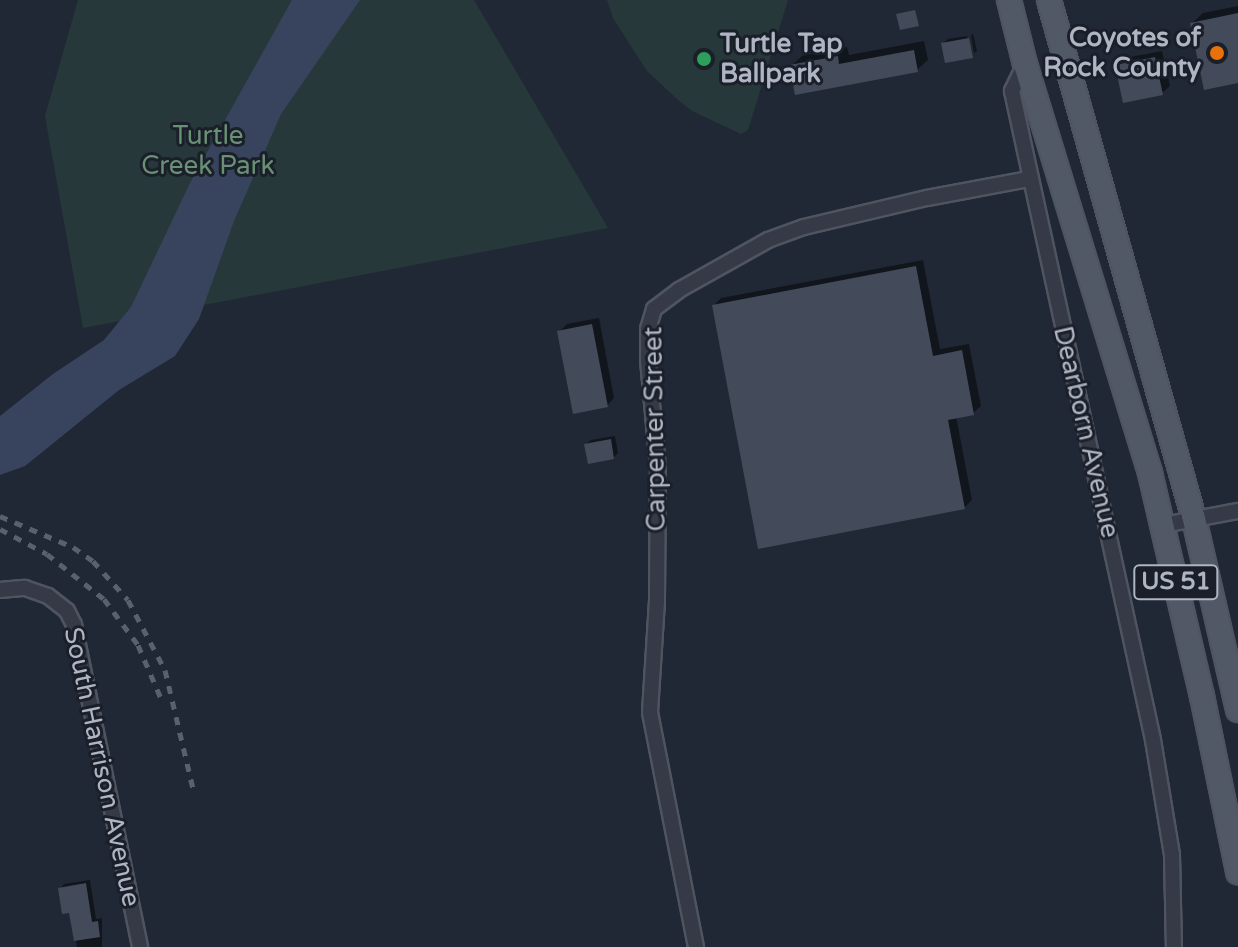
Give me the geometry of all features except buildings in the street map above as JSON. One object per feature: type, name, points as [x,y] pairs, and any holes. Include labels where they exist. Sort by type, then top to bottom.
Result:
[{"type":"main road","name":"US 51","points":[[1009,0],[1025,64],[1097,295],[1163,525],[1238,872]]},
{"type":"main road","name":"US 51","points":[[1049,0],[1131,284],[1194,519],[1238,710]]},
{"type":"street","name":"Dearborn Avenue","points":[[1025,64],[1012,91],[1153,740],[1172,855],[1174,947]]},
{"type":"street","name":"Carpenter Street","points":[[696,947],[650,712],[657,586],[658,468],[648,329],[654,309],[679,290],[768,240],[804,227],[927,198],[1029,179]]},
{"type":"street","points":[[1163,525],[1238,511]]},
{"type":"street","name":"South Harrison Avenue","points":[[0,590],[25,588],[48,596],[67,611],[74,625],[140,947]]},
{"type":"green space","name":"Turtle Creek Park","points":[[78,0],[474,0],[608,228],[83,328],[45,116]]},
{"type":"green space","name":"Turtle Tap Ballpark","points":[[607,0],[788,0],[748,130],[741,134],[692,111],[677,99],[647,71],[613,18]]},
{"type":"water","points":[[292,0],[360,0],[281,114],[234,221],[199,319],[175,356],[119,390],[25,466],[0,475],[0,416],[53,374],[104,340],[131,307],[191,181]]},
{"type":"railway","points":[[0,516],[73,547],[93,561],[128,600],[165,670],[194,793]]},
{"type":"railway","points":[[0,529],[47,554],[104,599],[138,645],[163,703]]},
{"type":"place","name":"Coyotes of Rock County","points":[[1217,53]]},
{"type":"place","name":"Turtle Tap Ballpark","points":[[704,59]]}]
